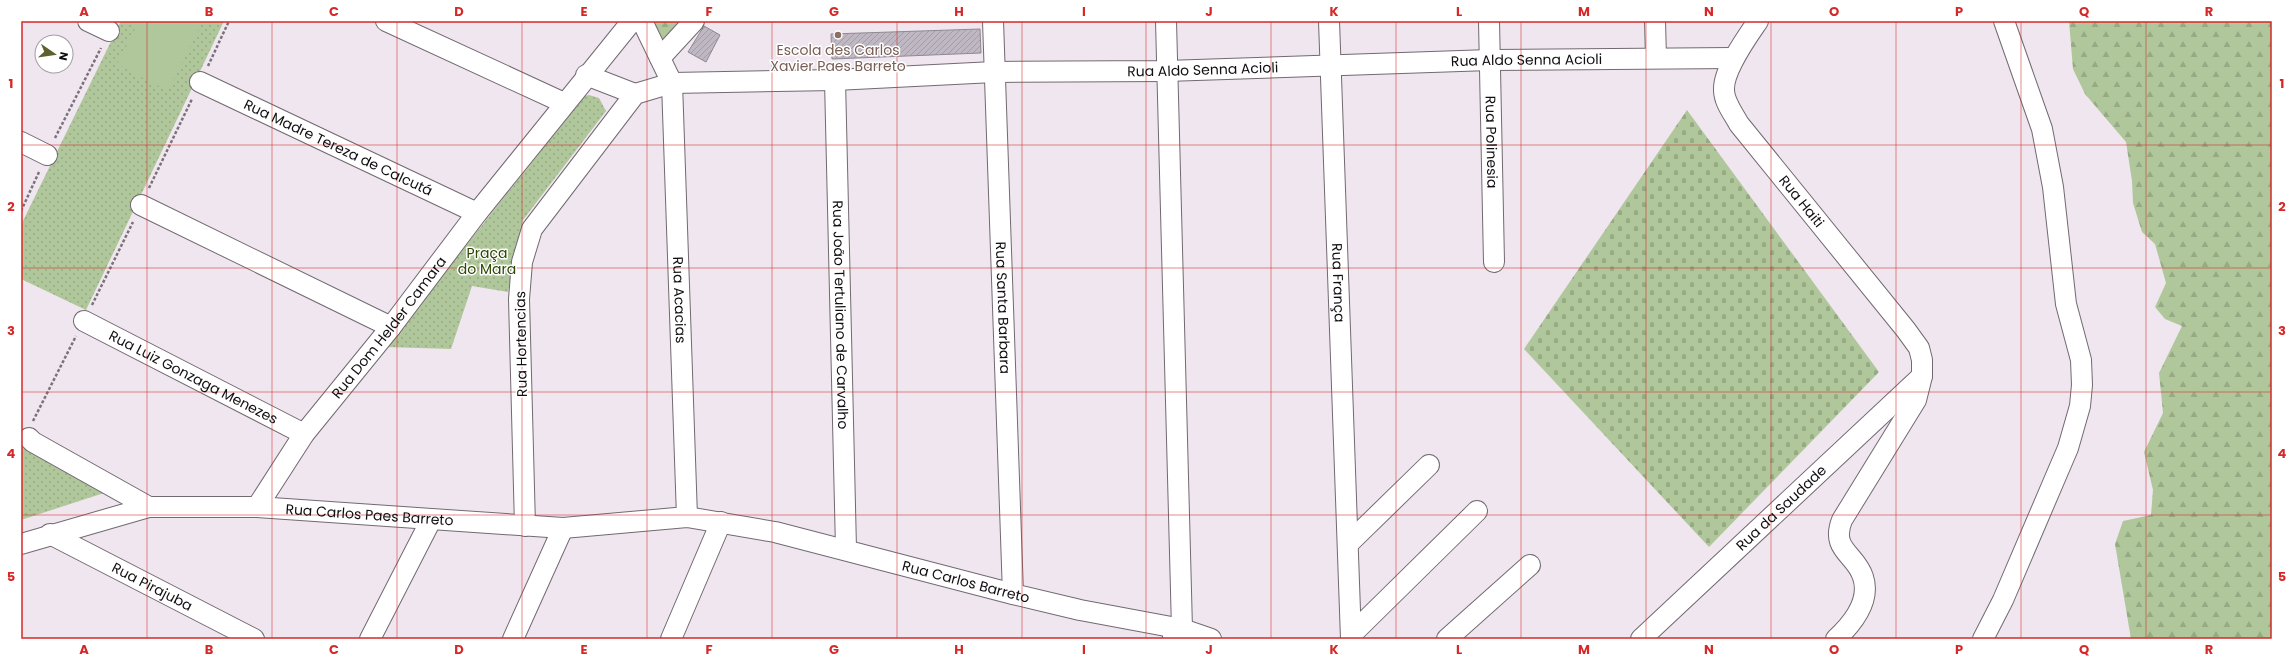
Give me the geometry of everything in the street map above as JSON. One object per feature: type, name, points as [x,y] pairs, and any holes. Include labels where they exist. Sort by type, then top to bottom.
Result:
[{"type":"street","points":[[88,21],[110,31]]},
{"type":"street","points":[[386,21],[564,103]]},
{"type":"street","name":"Rua Dom Helder Camara","points":[[257,507],[304,434],[391,327],[476,213],[586,75],[632,21]]},
{"type":"street","points":[[586,75],[635,94],[672,83],[642,21]]},
{"type":"street","points":[[660,58],[694,21]]},
{"type":"street","name":"Rua Santa Barbara","points":[[993,21],[1013,594]]},
{"type":"street","points":[[1166,21],[1176,634]]},
{"type":"street","name":"Rua França","points":[[1329,21],[1351,637]]},
{"type":"street","name":"Rua Polinesia","points":[[1489,21],[1494,262]]},
{"type":"street","points":[[1655,21],[1656,58]]},
{"type":"street","name":"Rua Haiti","points":[[1758,21],[1734,58],[1724,89],[1727,105],[1739,124],[1906,330],[1918,348],[1922,376]]},
{"type":"street","points":[[1983,639],[2004,600],[2068,448],[2080,406],[2082,385],[2081,360],[2066,304],[2053,187],[2042,129],[2004,21]]},
{"type":"street","name":"Rua Aldo Senna Acioli","points":[[672,83],[835,80],[994,72],[1166,71],[1330,64],[1490,60],[1734,58]]},
{"type":"street","name":"Rua João Tertuliano de Carvalho","points":[[835,80],[846,549]]},
{"type":"street","name":"Rua Madre Tereza de Calcutá","points":[[200,82],[476,213]]},
{"type":"street","name":"Rua Acacias","points":[[672,83],[687,517]]},
{"type":"street","name":"Rua Hortencias","points":[[525,526],[519,299],[522,262],[532,229],[635,94]]},
{"type":"street","points":[[21,142],[47,155]]},
{"type":"street","points":[[141,205],[391,327]]},
{"type":"street","name":"Rua Luiz Gonzaga Menezes","points":[[84,321],[304,434]]},
{"type":"street","points":[[1836,639],[1847,629],[1861,610],[1864,594],[1863,577],[1839,540],[1838,530],[1842,520],[1916,400],[1922,376]]},
{"type":"street","name":"Rua da Saudade","points":[[1641,639],[1922,376]]},
{"type":"street","points":[[29,438],[32,442],[149,507]]},
{"type":"street","points":[[1348,544],[1429,465]]},
{"type":"street","name":"Rua Carlos Paes Barreto","points":[[21,544],[50,534],[149,507],[257,507],[562,528],[687,517],[721,522]]},
{"type":"street","points":[[1351,637],[1477,511]]},
{"type":"street","points":[[370,639],[431,520]]},
{"type":"street","points":[[671,639],[721,522]]},
{"type":"street","name":"Rua Carlos Barreto","points":[[721,522],[775,532],[846,549],[1013,594],[1176,634],[1211,639]]},
{"type":"street","points":[[513,639],[562,528]]},
{"type":"street","name":"Rua Pirajuba","points":[[50,534],[254,639]]},
{"type":"street","points":[[1446,639],[1530,565]]},
{"type":"path","points":[[200,82],[229,21]]},
{"type":"path","points":[[21,211],[47,155],[110,31]]},
{"type":"path","points":[[29,438],[28,432],[84,321]]},
{"type":"green space","points":[[121,21],[224,21],[86,310],[21,279],[21,225]]},
{"type":"green space","points":[[139,21],[203,21],[168,91],[117,64]]},
{"type":"green space","points":[[650,21],[685,21],[669,42],[656,39]]},
{"type":"green space","points":[[2069,21],[2272,21],[2272,639],[2131,639],[2115,544],[2123,521],[2151,515],[2153,490],[2144,452],[2163,413],[2159,373],[2182,326],[2165,319],[2155,307],[2166,283],[2155,244],[2142,232],[2133,203],[2132,181],[2126,142],[2085,94],[2073,69]]},
{"type":"green space","name":"Praça do Mara","points":[[589,95],[599,98],[606,111],[523,220],[508,292],[472,286],[451,349],[386,347],[584,96]]},
{"type":"green space","points":[[1687,110],[1879,372],[1709,547],[1524,349]]},
{"type":"green space","points":[[21,446],[107,492],[21,520]]},
{"type":"building","points":[[704,26],[720,35],[706,62],[688,52]]},
{"type":"building","points":[[980,29],[981,53],[832,59],[831,34]]},
{"type":"place","name":"Escola des Carlos Xavier Paes Barreto","points":[[838,35]]}]
